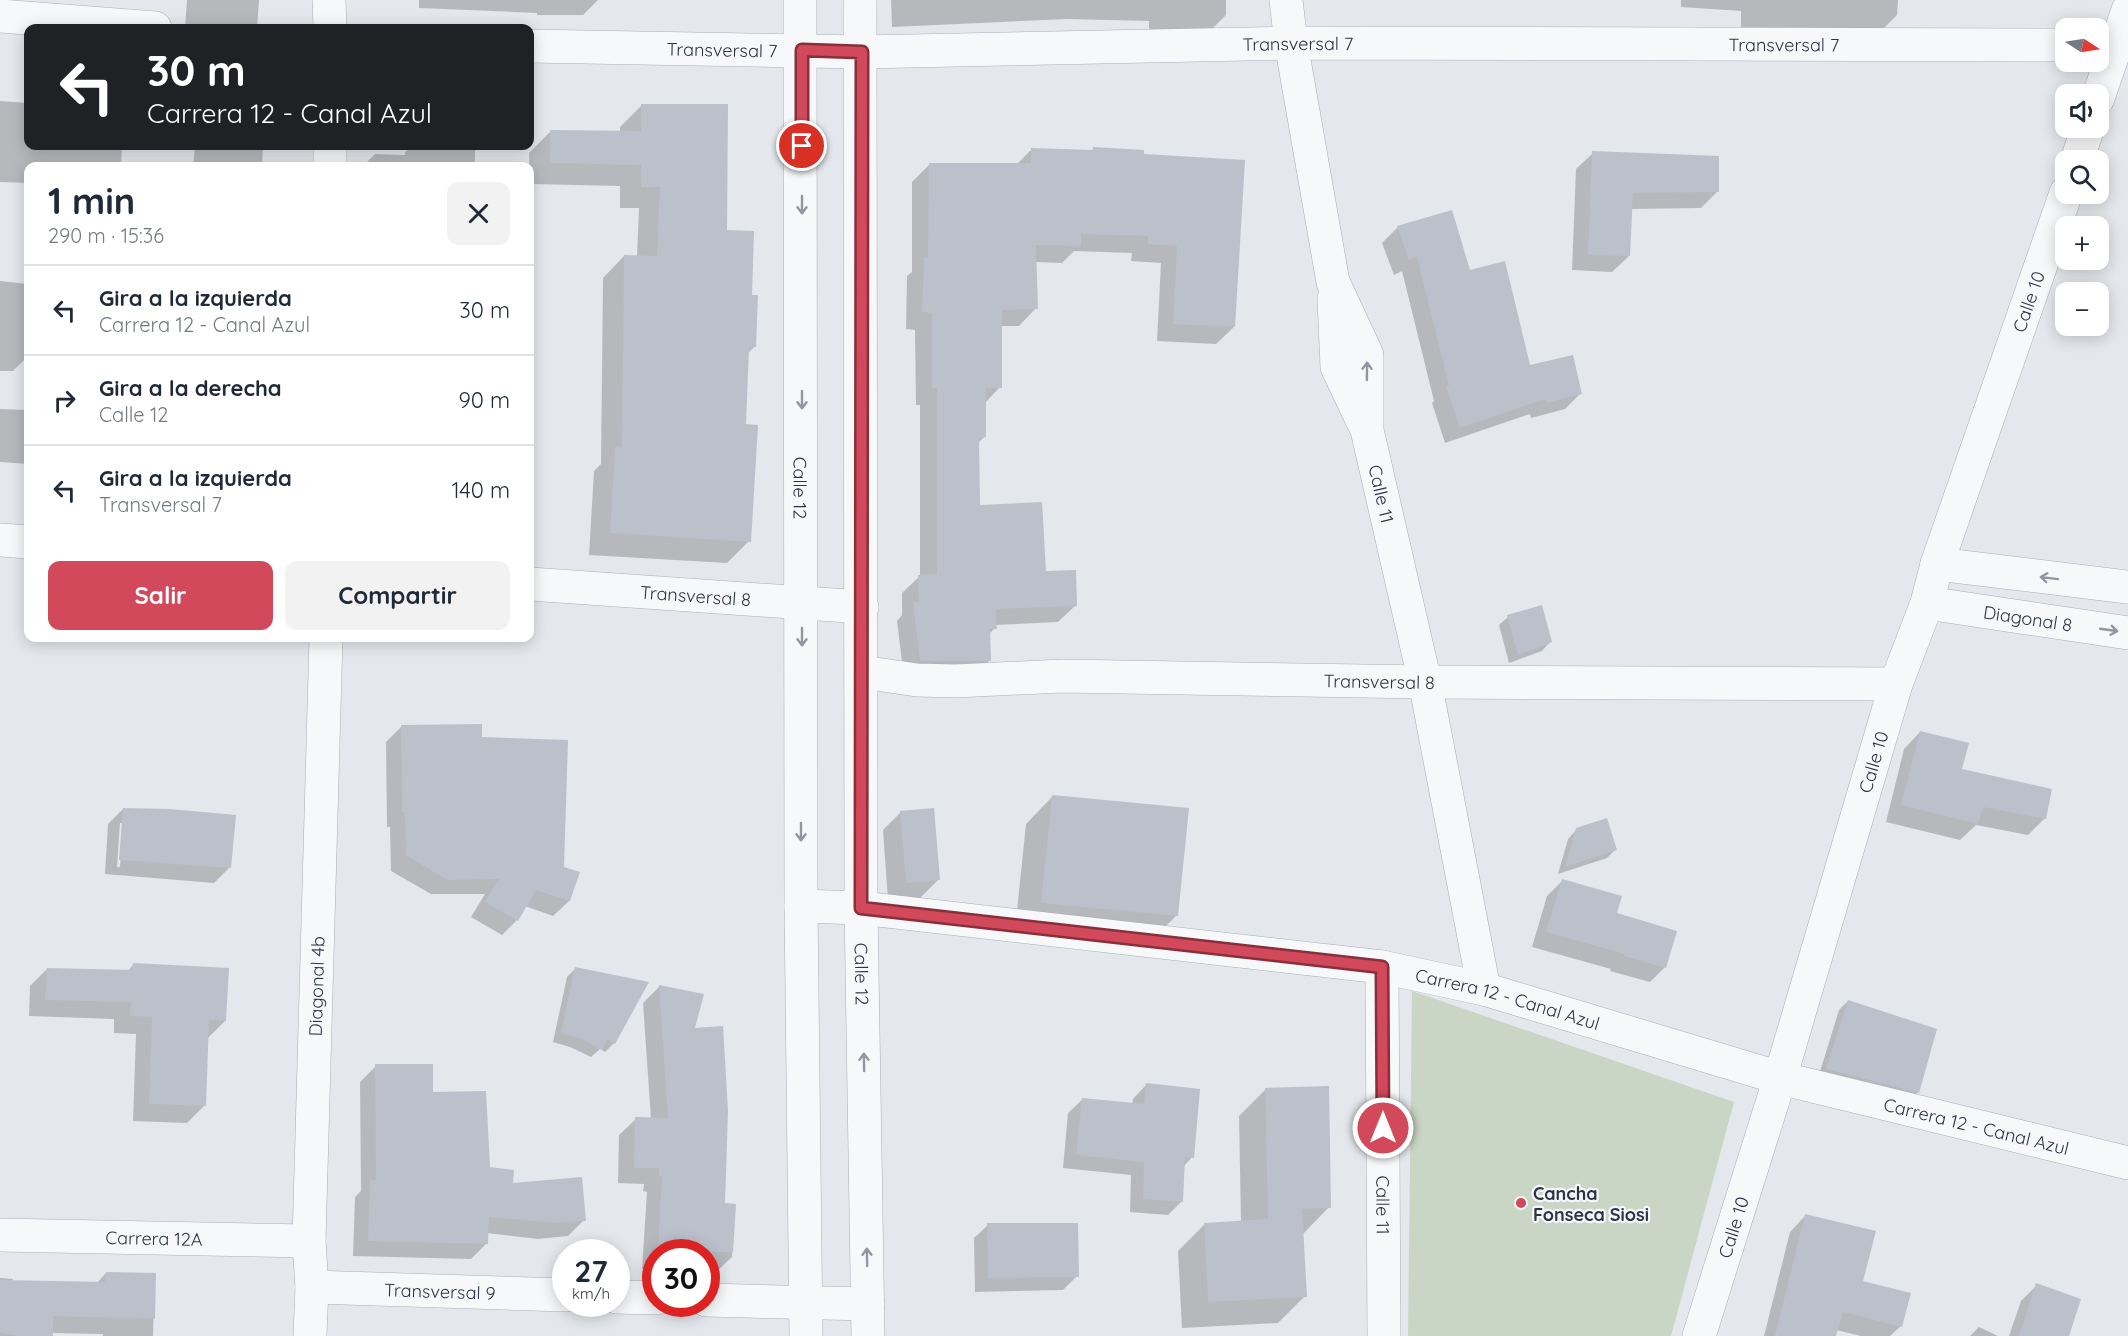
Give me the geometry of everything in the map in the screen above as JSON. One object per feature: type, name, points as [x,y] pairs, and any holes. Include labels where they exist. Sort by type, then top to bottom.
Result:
[{"type":"street","points":[[329,0],[330,24]]},
{"type":"street","name":"Calle 12","points":[[800,0],[802,50],[801,906],[806,1336]]},
{"type":"street","name":"Calle 12","points":[[860,0],[862,52],[861,908],[868,1336]]},
{"type":"street","points":[[1286,0],[1292,43]]},
{"type":"street","points":[[2109,44],[2128,10]]},
{"type":"street","points":[[0,16],[103,24]]},
{"type":"street","name":"Transversal 7","points":[[534,46],[862,52],[1292,43],[2055,45]]},
{"type":"street","name":"Calle 11","points":[[1292,43],[1333,282],[1337,367],[1366,430],[1425,682],[1484,989]]},
{"type":"street","name":"Calle 10","points":[[1699,1336],[1780,1078],[1896,684],[1927,603],[1937,564],[2062,204]]},
{"type":"street","points":[[0,540],[24,542]]},
{"type":"street","points":[[1937,564],[2128,587]]},
{"type":"street","name":"Transversal 8","points":[[534,584],[862,607]]},
{"type":"street","name":"Diagonal 8","points":[[1927,603],[2128,633]]},
{"type":"street","name":"Diagonal 4b","points":[[310,1336],[312,1287],[309,1241],[326,642]]},
{"type":"street","name":"Transversal 8","points":[[862,672],[917,680],[955,681],[1062,676],[1425,682],[1896,684]]},
{"type":"street","name":"Carrera 12 - Canal Azul","points":[[801,906],[861,908],[1382,967],[1484,989],[1780,1078],[2128,1163]]},
{"type":"street","name":"Calle 11","points":[[1382,967],[1384,1336]]},
{"type":"street","name":"Carrera 12A","points":[[0,1235],[309,1241]]},
{"type":"street","name":"Transversal 9","points":[[312,1287],[552,1295]]},
{"type":"street","points":[[720,1301],[868,1304]]},
{"type":"green space","points":[[1412,991],[1734,1102],[1671,1336],[1408,1336]]},
{"type":"building","points":[[641,104],[728,104],[727,230],[754,231],[752,295],[758,295],[756,347],[749,347],[746,424],[758,425],[751,542],[610,533],[615,447],[622,448],[624,255],[657,256],[660,187],[641,187],[641,165],[550,163],[550,130],[641,131]]},
{"type":"building","points":[[1093,147],[1144,150],[1144,154],[1245,160],[1235,327],[1173,324],[1177,246],[1148,244],[1148,236],[1081,234],[1081,246],[1036,245],[1038,309],[1002,310],[1002,388],[986,388],[986,437],[979,438],[980,505],[1042,502],[1046,571],[1076,570],[1077,606],[996,609],[997,629],[990,629],[991,661],[920,661],[913,602],[919,602],[918,575],[937,574],[937,388],[932,388],[932,313],[922,312],[924,258],[928,258],[929,163],[1031,163],[1031,148],[1093,150]]},
{"type":"building","points":[[1592,151],[1719,156],[1719,192],[1633,193],[1630,256],[1588,255]]},
{"type":"building","points":[[1452,210],[1470,270],[1505,261],[1530,365],[1573,355],[1582,394],[1546,403],[1545,399],[1460,428],[1446,386],[1449,386],[1417,257],[1409,260],[1397,226]]},
{"type":"building","points":[[1542,605],[1552,642],[1518,655],[1507,615]]},
{"type":"building","points":[[482,724],[482,737],[568,740],[564,867],[580,872],[570,901],[536,890],[518,921],[485,902],[499,879],[447,880],[406,855],[405,812],[402,812],[401,725]]},
{"type":"building","points":[[1920,731],[1969,743],[1962,769],[2052,789],[2046,819],[1983,807],[1978,824],[1901,805]]},
{"type":"building","points":[[1052,795],[1189,808],[1178,916],[1041,903]]},
{"type":"building","points":[[123,808],[170,809],[236,815],[231,868],[119,860]]},
{"type":"building","points":[[934,808],[940,880],[906,883],[900,811]]},
{"type":"building","points":[[1607,818],[1617,850],[1565,867],[1576,828]]},
{"type":"building","points":[[1562,879],[1622,896],[1617,913],[1677,931],[1666,968],[1546,932]]},
{"type":"building","points":[[133,963],[229,968],[226,1021],[209,1020],[206,1106],[149,1104],[152,1017],[130,1016],[131,1002],[45,1000],[47,968],[132,970]]},
{"type":"building","points":[[575,967],[649,982],[615,1044],[607,1039],[602,1050],[580,1038],[561,1033]]},
{"type":"building","points":[[659,985],[704,994],[695,1028],[723,1026],[728,1111],[725,1203],[736,1204],[733,1252],[720,1252],[720,1239],[659,1239],[662,1176],[659,1176],[659,1168],[634,1168],[635,1117],[668,1118]]},
{"type":"building","points":[[1848,1000],[1937,1029],[1919,1093],[1826,1069]]},
{"type":"building","points":[[375,1064],[433,1064],[433,1092],[486,1091],[490,1167],[514,1170],[513,1183],[582,1177],[586,1221],[555,1223],[489,1217],[488,1244],[368,1241],[370,1180],[376,1180]]},
{"type":"building","points":[[1146,1083],[1200,1089],[1194,1158],[1185,1157],[1183,1202],[1143,1199],[1144,1162],[1076,1155],[1082,1098],[1144,1104]]},
{"type":"building","points":[[1329,1086],[1331,1208],[1302,1209],[1307,1297],[1208,1302],[1204,1223],[1268,1219],[1265,1088]]},
{"type":"building","points":[[1805,1214],[1876,1231],[1863,1281],[1911,1293],[1902,1327],[1843,1312],[1836,1336],[1775,1336]]},
{"type":"building","points":[[987,1223],[1078,1223],[1079,1277],[988,1278]]},
{"type":"building","points":[[106,1272],[156,1273],[155,1319],[53,1316],[53,1336],[20,1336],[0,1333],[0,1280],[105,1282]]},
{"type":"building","points":[[2036,1283],[2081,1299],[2069,1336],[2019,1336]]},
{"type":"place","name":"Cancha Fonseca Siosi","points":[[1521,1203]]},
{"type":"route","points":[[802,146],[802,50],[862,52],[861,908],[1382,967],[1383,1128]]}]
